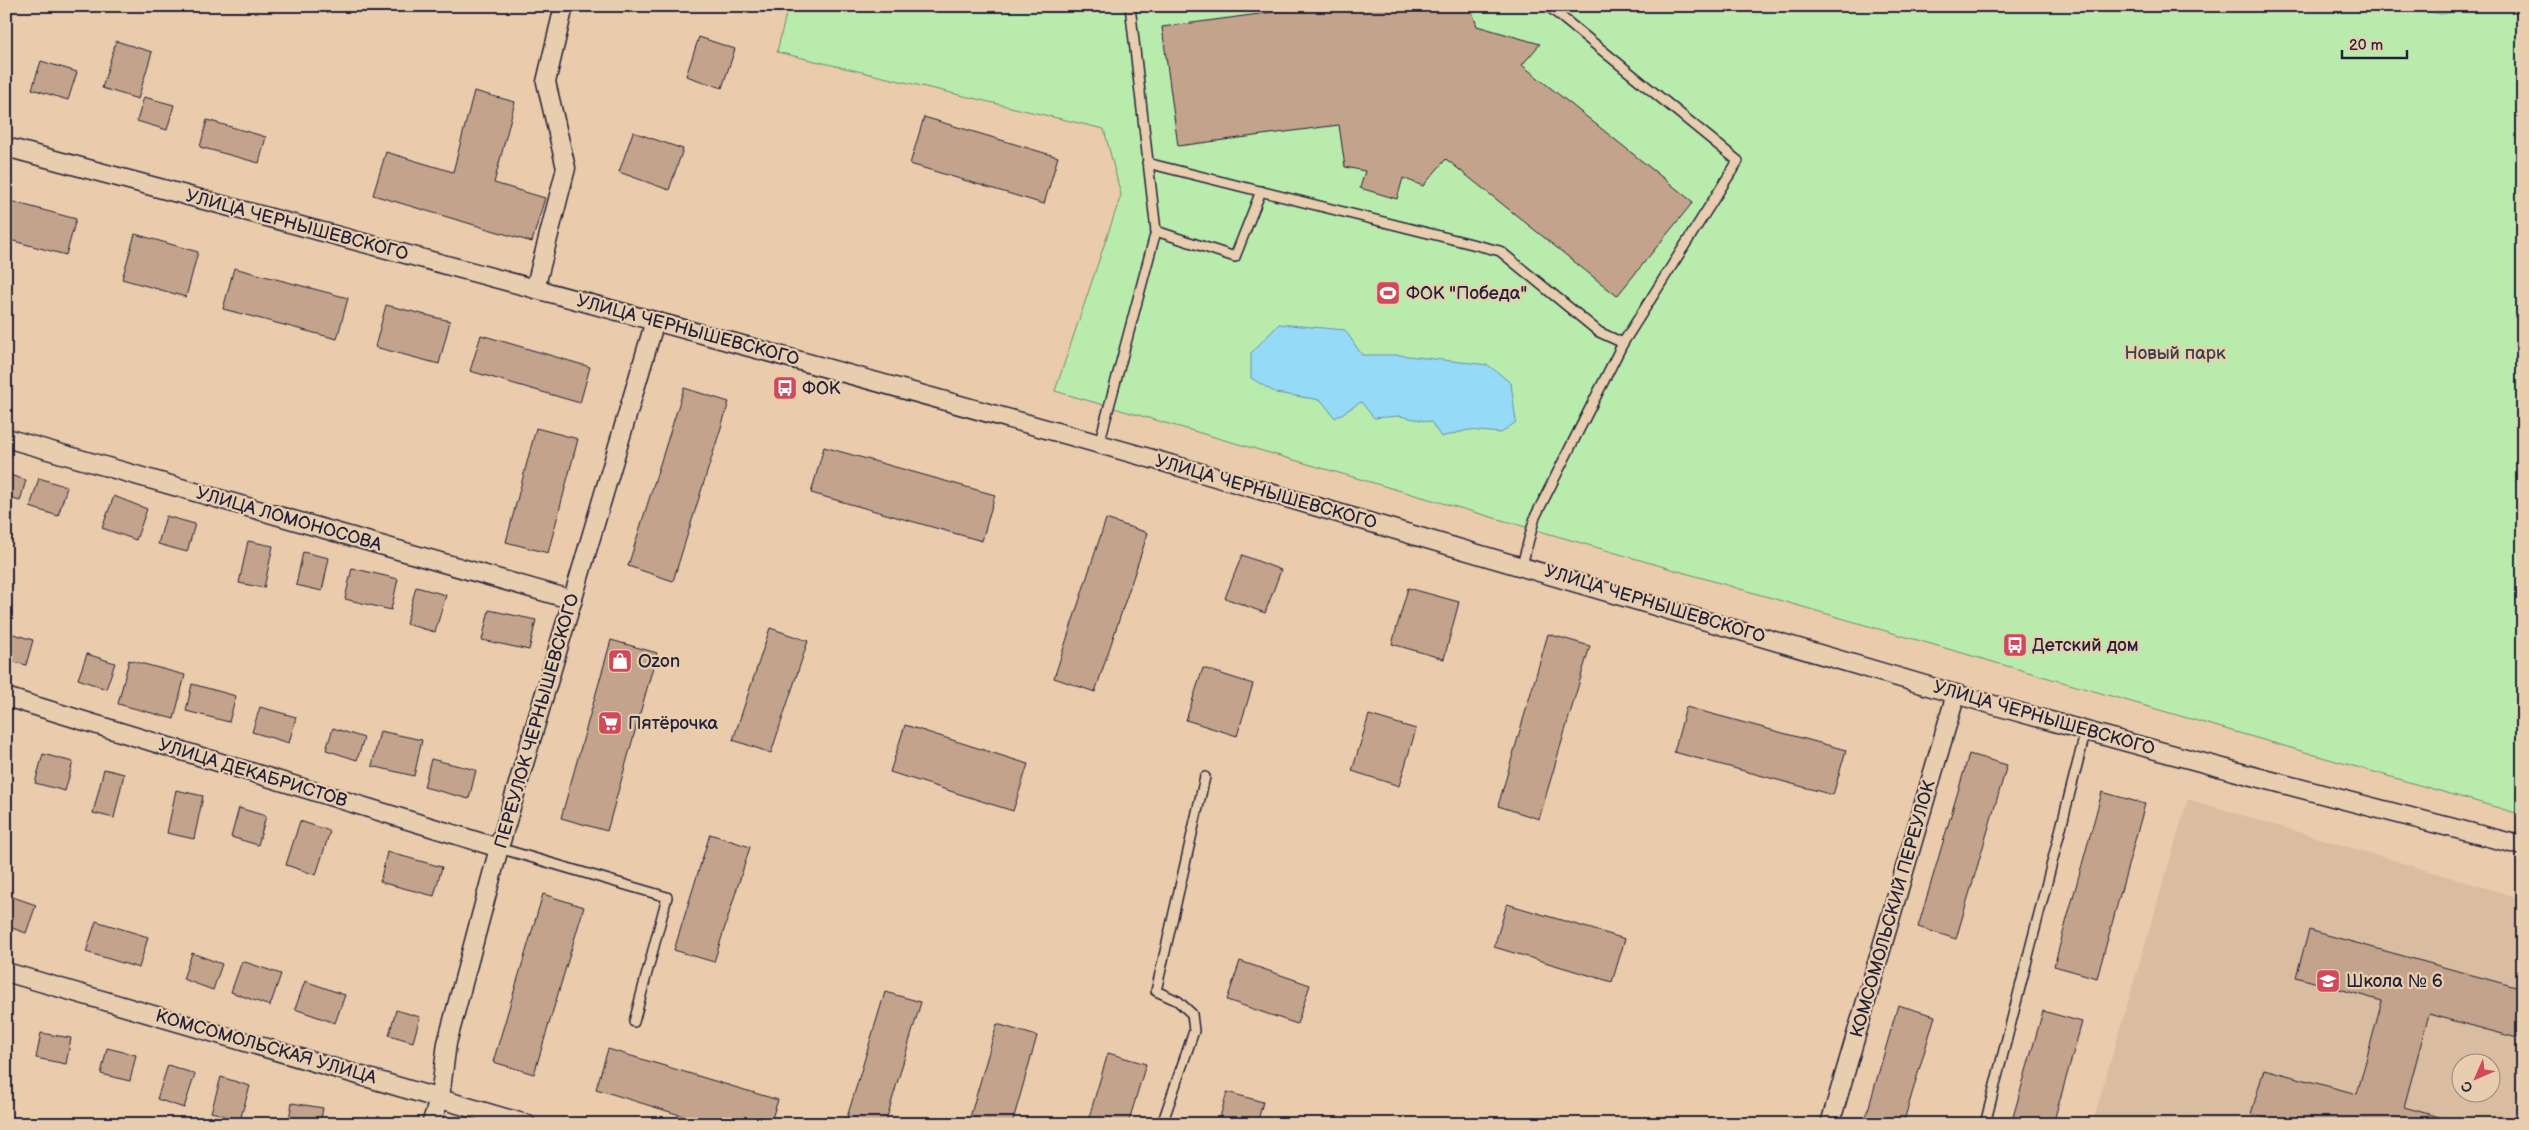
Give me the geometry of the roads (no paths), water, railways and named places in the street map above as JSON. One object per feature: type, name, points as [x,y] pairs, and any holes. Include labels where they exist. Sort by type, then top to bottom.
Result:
[{"type":"street","points":[[535,288],[566,168],[546,82],[564,6]]},
{"type":"street","name":"УЛИЦА ЧЕРНЫШЕВСКОГО","points":[[6,147],[535,288],[1099,444],[1522,565],[1956,694],[2331,797],[2523,846]]},
{"type":"street","name":"ПЕРЕУЛОК ЧЕРНЫШЕВСКОГО","points":[[431,1124],[440,1097],[447,1043],[499,848],[655,321]]},
{"type":"street","name":"УЛИЦА ЛОМОНОСОВА","points":[[6,438],[572,600]]},
{"type":"street","name":"КОМСОМОЛЬСКИЙ ПЕРЕУЛОК","points":[[1830,1124],[1956,694]]},
{"type":"street","name":"УЛИЦА ДЕКАБРИСТОВ","points":[[6,697],[499,848]]},
{"type":"street","name":"КОМСОМОЛЬСКАЯ УЛИЦА","points":[[6,972],[440,1097],[526,1124]]},
{"type":"lane","points":[[1099,444],[1156,231],[1130,6]]},
{"type":"lane","points":[[1522,565],[1535,517],[1623,343],[1738,160],[1548,6]]},
{"type":"lane","points":[[1147,162],[1500,251],[1599,332],[1623,343]]},
{"type":"lane","points":[[1156,231],[1235,257],[1261,191]]},
{"type":"lane","points":[[1985,1124],[2086,730]]},
{"type":"lane","points":[[1162,1124],[1194,1031],[1192,1014],[1178,1001],[1156,991],[1205,777]]},
{"type":"lane","points":[[499,848],[667,897],[634,1022]]},
{"type":"water","points":[[2414,6],[2486,6],[2441,14],[2417,9]]},
{"type":"water","points":[[1279,324],[1345,330],[1362,355],[1399,355],[1488,365],[1511,383],[1516,422],[1501,433],[1468,430],[1441,437],[1431,422],[1399,416],[1374,418],[1361,402],[1335,418],[1321,400],[1276,393],[1251,378],[1251,353]]},
{"type":"place","name":"ФОК \"Победа\"","points":[[1388,293]]},
{"type":"place","name":"ФОК","points":[[785,388]]},
{"type":"place","name":"Детский дом","points":[[2015,645]]},
{"type":"place","name":"Ozon","points":[[620,661]]},
{"type":"place","name":"Пятёрочка","points":[[610,723]]},
{"type":"place","name":"Школа № 6","points":[[2328,981]]},
{"type":"park label","name":"Новый парк","points":[[2175,353]]}]
